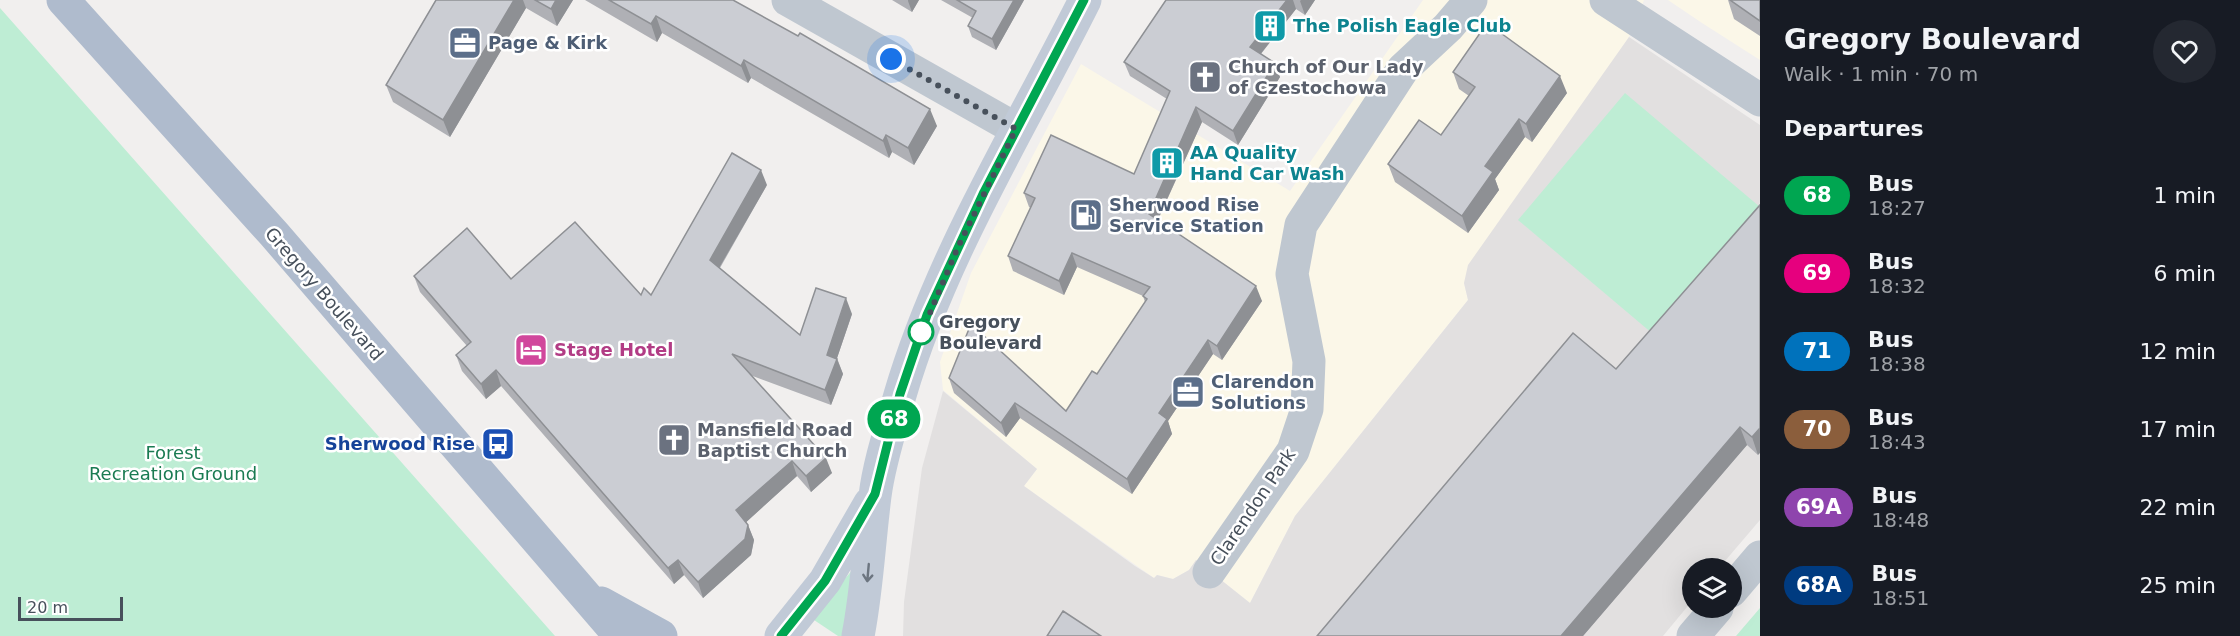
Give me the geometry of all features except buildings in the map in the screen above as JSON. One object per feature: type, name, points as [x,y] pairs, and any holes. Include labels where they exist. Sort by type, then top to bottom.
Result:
[{"type":"main road","name":"Gregory Boulevard","points":[[63,0],[274,234],[620,636]]},
{"type":"main road","points":[[858,636],[866,594],[875,494],[900,394],[927,315],[1016,129],[1044,81],[1084,0]]},
{"type":"main road","points":[[782,636],[825,581],[875,494]]},
{"type":"main road","name":"Gregory Boulevard","points":[[581,592],[661,636]]},
{"type":"street","points":[[788,0],[1016,129]]},
{"type":"street","name":"Clarendon Park","points":[[1209,572],[1293,451],[1307,409],[1309,361],[1292,274],[1300,225],[1403,69],[1448,27],[1471,0]]},
{"type":"street","points":[[1606,0],[1760,100]]},
{"type":"street","points":[[1742,578],[1760,557]]},
{"type":"street","points":[[1693,636],[1708,618]]},
{"type":"shaded area","points":[[1423,0],[1644,0],[1629,37],[1464,283],[1468,300],[1295,516],[1250,603],[1196,560],[1189,570],[1173,579],[1157,575],[1154,578],[1024,486],[1037,469],[943,390],[940,362],[971,273],[1081,64],[1290,191]]},
{"type":"shaded area","points":[[1668,0],[1760,0],[1760,60],[1702,23]]},
{"type":"shaded area","points":[[1629,37],[1760,125],[1760,520],[1728,558],[1682,558],[1682,613],[1663,636],[903,636],[904,602],[922,468],[943,391],[1037,469],[1024,486],[1135,566],[1154,578],[1157,575],[1173,579],[1189,570],[1196,560],[1250,603],[1295,516],[1468,300],[1464,283],[1468,265]]},
{"type":"green space","name":"Forest Recreation Ground","points":[[0,8],[555,636],[0,636]]},
{"type":"green space","points":[[1625,93],[1760,207],[1653,334],[1518,220]]},
{"type":"green space","points":[[855,567],[846,636],[838,636],[811,618]]},
{"type":"green space","points":[[1760,608],[1760,636],[1736,636]]},
{"type":"bus line","name":"68","points":[[781,636],[825,581],[875,494],[900,394],[927,315],[984,192],[1016,129],[1044,81],[1084,0]]},
{"type":"place","name":"The Polish Eagle Club","points":[[1270,26]]},
{"type":"place","name":"Page & Kirk","points":[[465,43]]},
{"type":"place","name":"Church of Our Lady of Czestochowa","points":[[1205,77]]},
{"type":"place","name":"AA Quality Hand Car Wash","points":[[1167,163]]},
{"type":"place","name":"Sherwood Rise Service Station","points":[[1086,215]]},
{"type":"place","name":"Gregory Boulevard","points":[[921,332]]},
{"type":"place","name":"Stage Hotel","points":[[531,350]]},
{"type":"place","name":"Clarendon Solutions","points":[[1188,392]]},
{"type":"place","name":"Mansfield Road Baptist Church","points":[[674,440]]},
{"type":"place","name":"Sherwood Rise","points":[[498,444]]},
{"type":"route","points":[[891,59],[1016,129],[958,247],[927,315],[921,334],[921,332]]}]
